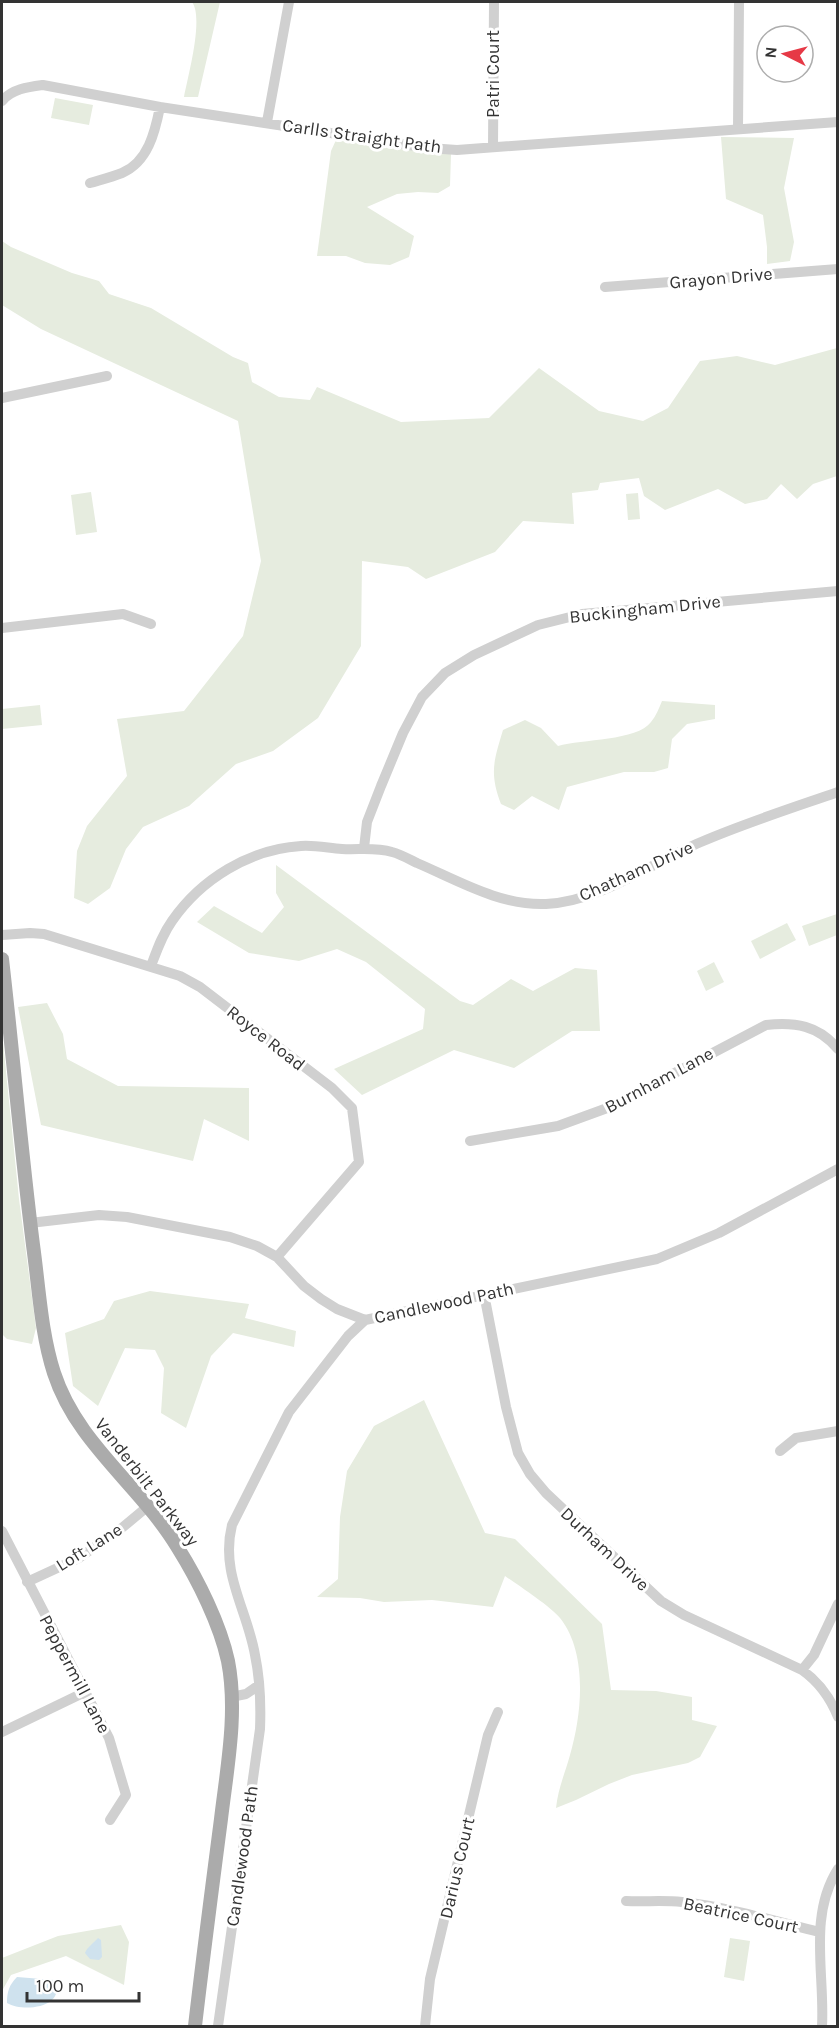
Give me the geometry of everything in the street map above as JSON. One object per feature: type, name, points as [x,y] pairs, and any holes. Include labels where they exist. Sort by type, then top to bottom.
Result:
[{"type":"main road","name":"Vanderbilt Parkway","points":[[2,958],[30,1223],[44,1332],[54,1374],[69,1406],[88,1437],[177,1546],[203,1596],[228,1662],[231,1696],[229,1748],[195,2026]]},
{"type":"street","points":[[267,122],[289,2]]},
{"type":"street","name":"Patri Court","points":[[493,147],[494,2]]},
{"type":"street","points":[[738,2],[738,129]]},
{"type":"street","name":"Carlls Straight Path","points":[[2,101],[6,96],[25,87],[43,85],[160,107],[429,148],[457,150],[837,122]]},
{"type":"street","points":[[90,183],[124,172],[140,159],[154,137],[160,107]]},
{"type":"street","name":"Grayon Drive","points":[[605,287],[837,269]]},
{"type":"street","points":[[2,398],[107,376]]},
{"type":"street","name":"Buckingham Drive","points":[[364,848],[368,822],[381,786],[403,733],[422,697],[445,673],[474,655],[538,625],[582,614],[837,591]]},
{"type":"street","points":[[2,628],[123,614],[151,624]]},
{"type":"street","name":"Chatham Drive","points":[[151,966],[171,922],[187,901],[209,881],[257,855],[280,849],[302,846],[364,848],[391,852],[505,899],[545,904],[574,899],[606,889],[699,842],[837,792]]},
{"type":"street","name":"Royce Road","points":[[2,935],[44,934],[180,976],[200,987],[332,1088],[352,1108],[359,1162],[278,1257]]},
{"type":"street","name":"Burnham Lane","points":[[470,1141],[558,1126],[585,1118],[765,1025],[786,1023],[810,1028],[827,1036],[837,1049]]},
{"type":"street","name":"Candlewood Path","points":[[218,2026],[260,1729],[259,1685],[255,1654],[247,1623],[230,1576],[228,1542],[232,1525],[289,1412],[348,1336],[365,1320],[657,1258],[719,1233],[837,1169]]},
{"type":"street","points":[[30,1223],[99,1215],[128,1217],[230,1237],[257,1246],[278,1257],[304,1286],[321,1299],[337,1309],[365,1320]]},
{"type":"street","name":"Durham Drive","points":[[484,1294],[506,1407],[518,1453],[530,1474],[555,1502],[661,1600],[684,1615],[802,1670],[824,1691],[837,1717]]},
{"type":"street","points":[[780,1451],[796,1438],[837,1431]]},
{"type":"street","name":"Loft Lane","points":[[27,1582],[79,1558],[147,1507]]},
{"type":"street","name":"Peppermill Lane","points":[[2,1531],[109,1738],[126,1795],[110,1820]]},
{"type":"street","points":[[802,1670],[814,1655],[837,1604]]},
{"type":"street","points":[[231,1696],[246,1694],[259,1685]]},
{"type":"street","points":[[2,1732],[85,1692]]},
{"type":"street","name":"Darius Court","points":[[425,2026],[427,1997],[436,1955],[489,1735],[498,1712]]},
{"type":"street","points":[[822,2026],[824,1999],[819,1932],[827,1889],[837,1869]]},
{"type":"street","name":"Beatrice Court","points":[[626,1901],[697,1904],[741,1912],[819,1932]]},
{"type":"shaded area","points":[[192,2],[220,2],[198,97],[184,97],[196,34],[195,10]]},
{"type":"shaded area","points":[[55,98],[93,105],[89,125],[51,118]]},
{"type":"shaded area","points":[[721,137],[794,138],[784,188],[794,242],[790,261],[767,264],[763,215],[726,199]]},
{"type":"shaded area","points":[[336,140],[451,154],[450,186],[438,193],[397,194],[367,207],[414,236],[409,257],[390,265],[365,263],[346,256],[317,256],[331,151]]},
{"type":"shaded area","points":[[2,241],[72,273],[99,281],[109,294],[151,308],[233,357],[248,363],[252,382],[279,397],[310,400],[317,387],[401,422],[489,418],[539,368],[599,411],[643,421],[668,408],[700,361],[737,356],[775,365],[837,348],[837,476],[813,484],[797,499],[781,484],[767,499],[745,504],[718,489],[665,510],[644,496],[639,478],[600,483],[598,490],[572,493],[574,524],[523,521],[495,552],[426,579],[408,567],[362,561],[361,646],[318,718],[273,751],[236,764],[189,806],[143,827],[126,849],[110,888],[88,904],[74,898],[77,851],[87,826],[127,776],[117,719],[184,711],[243,636],[261,561],[238,421],[41,329],[2,305]]},
{"type":"shaded area","points":[[91,492],[97,532],[76,535],[71,495]]},
{"type":"shaded area","points":[[638,493],[640,519],[628,520],[626,494]]},
{"type":"shaded area","points":[[662,701],[715,705],[715,719],[687,724],[672,739],[668,768],[654,772],[624,772],[567,787],[559,810],[532,796],[514,810],[501,804],[495,784],[494,767],[503,730],[525,720],[541,728],[558,746],[622,736],[644,728],[653,720]]},
{"type":"shaded area","points":[[40,705],[42,725],[2,729],[2,709]]},
{"type":"shaded area","points":[[276,865],[460,1001],[473,1005],[511,979],[533,991],[575,968],[597,970],[600,1031],[572,1031],[514,1068],[454,1050],[362,1095],[334,1069],[423,1029],[425,1009],[366,962],[337,949],[299,961],[249,953],[197,922],[214,906],[262,933],[284,907],[276,893]]},
{"type":"shaded area","points":[[837,914],[837,935],[809,946],[802,926]]},
{"type":"shaded area","points":[[787,923],[796,940],[760,959],[751,941]]},
{"type":"shaded area","points":[[714,962],[724,982],[706,991],[697,971]]},
{"type":"shaded area","points":[[47,1003],[63,1034],[67,1059],[118,1086],[249,1088],[249,1141],[204,1119],[193,1161],[41,1125],[18,1007]]},
{"type":"shaded area","points":[[2,1032],[19,1199],[36,1328],[32,1344],[7,1339],[2,1334]]},
{"type":"shaded area","points":[[150,1291],[249,1304],[245,1318],[296,1331],[294,1347],[233,1333],[211,1356],[186,1428],[161,1413],[164,1368],[155,1350],[125,1348],[98,1406],[73,1386],[65,1333],[104,1319],[114,1301]]},
{"type":"shaded area","points":[[424,1400],[485,1533],[515,1539],[602,1624],[611,1690],[656,1691],[692,1697],[692,1720],[717,1726],[700,1757],[688,1763],[632,1775],[556,1808],[574,1739],[580,1684],[575,1648],[569,1632],[555,1613],[505,1576],[493,1607],[432,1600],[384,1602],[360,1598],[317,1597],[338,1579],[340,1517],[347,1471],[374,1426]]},
{"type":"shaded area","points":[[121,1925],[129,1942],[124,1985],[66,1956],[11,1975],[2,1991],[2,1958],[58,1936]]},
{"type":"shaded area","points":[[730,1938],[750,1941],[744,1981],[724,1977]]},
{"type":"water","points":[[98,1938],[101,1940],[102,1957],[99,1960],[90,1959],[85,1953]]},
{"type":"water","points":[[17,1977],[54,1980],[57,1989],[55,1996],[50,2002],[33,2007],[14,2006],[7,2003],[9,1989]]}]
